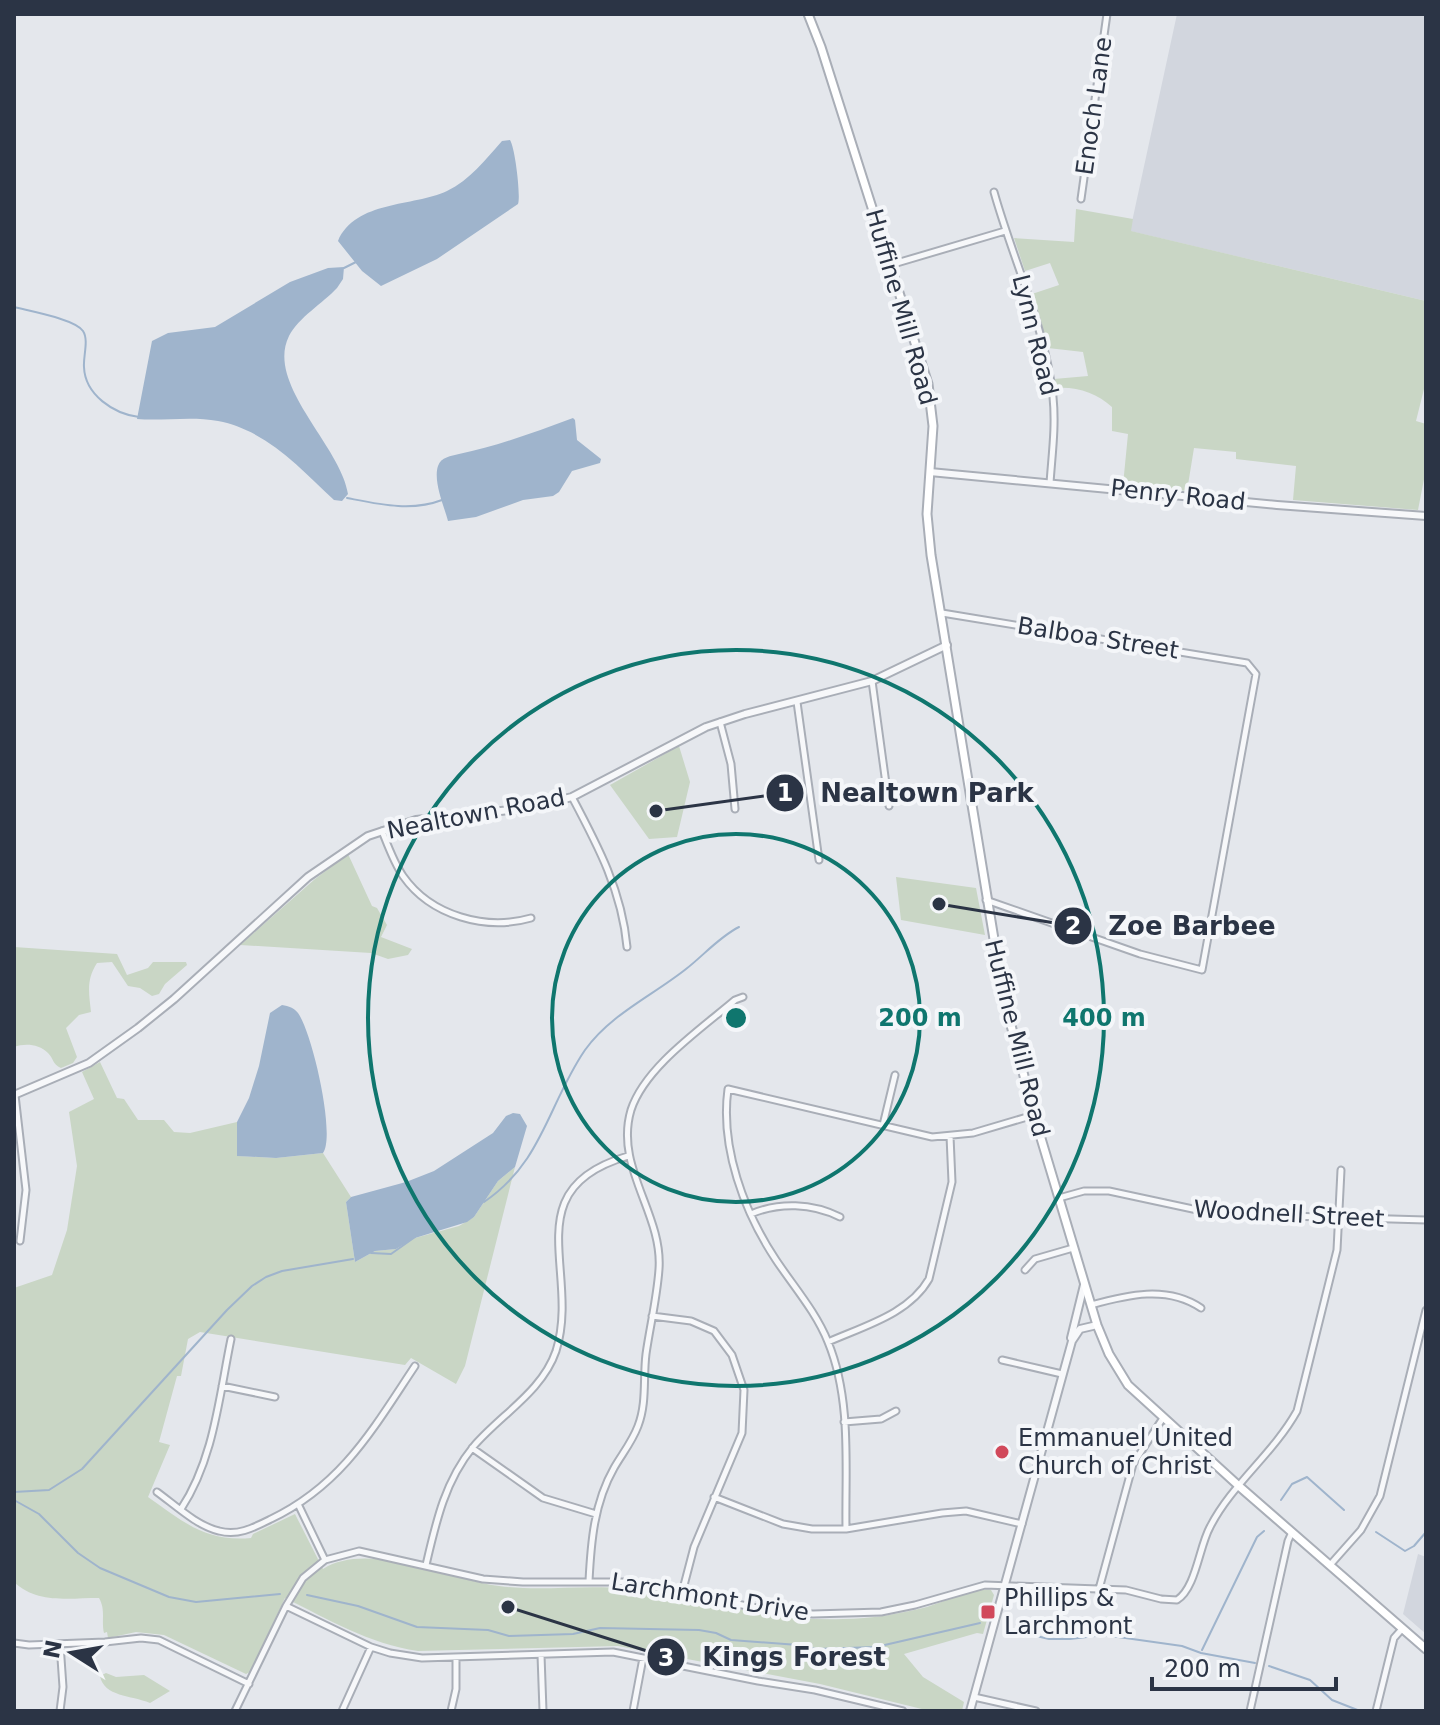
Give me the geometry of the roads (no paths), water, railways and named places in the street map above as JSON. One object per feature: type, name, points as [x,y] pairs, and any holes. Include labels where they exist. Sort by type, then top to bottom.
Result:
[{"type":"main road","name":"Huffine Mill Road","points":[[808,14],[928,384],[933,426],[927,514],[929,541],[985,900],[1003,994],[1034,1115],[1097,1325],[1109,1354],[1128,1385],[1426,1649]]},
{"type":"street","name":"Enoch Lane","points":[[1081,199],[1107,14]]},
{"type":"street","name":"Lynn Road","points":[[994,192],[1029,297],[1053,396],[1050,483]]},
{"type":"street","points":[[890,265],[1005,231]]},
{"type":"street","name":"Penry Road","points":[[930,472],[1426,516]]},
{"type":"street","name":"Balboa Street","points":[[942,613],[1247,663],[1256,674],[1202,970],[1140,954],[985,900]]},
{"type":"street","name":"Nealtown Road","points":[[14,1095],[71,1071],[105,1052],[174,999],[308,877],[344,850],[381,830],[416,820],[528,808],[572,797],[720,722],[872,681],[947,645]]},
{"type":"street","points":[[872,681],[889,806]]},
{"type":"street","points":[[797,702],[819,860]]},
{"type":"street","points":[[720,722],[731,764],[735,809]]},
{"type":"street","points":[[572,797],[612,876],[620,901],[627,947]]},
{"type":"street","points":[[381,830],[403,876],[435,907],[468,919],[500,923],[531,918]]},
{"type":"street","points":[[589,1581],[596,1514],[613,1469],[639,1425],[644,1405],[645,1367],[660,1255],[628,1156],[630,1114],[645,1082],[658,1068],[735,1000],[743,997]]},
{"type":"street","points":[[883,1125],[895,1075]]},
{"type":"street","points":[[846,1529],[844,1422],[840,1385],[828,1342],[805,1299],[757,1230],[725,1129],[728,1089],[932,1137],[973,1133],[1034,1115]]},
{"type":"street","points":[[14,1095],[26,1190],[20,1241]]},
{"type":"street","points":[[828,1342],[910,1304],[929,1279],[952,1182],[950,1136]]},
{"type":"street","points":[[426,1565],[443,1498],[452,1479],[472,1448],[532,1389],[555,1352],[564,1301],[557,1243],[562,1207],[578,1182],[588,1173],[612,1160],[628,1156]]},
{"type":"street","points":[[1240,1487],[1287,1429],[1297,1411],[1337,1250],[1341,1170]]},
{"type":"street","name":"Woodnell Street","points":[[1059,1198],[1084,1191],[1109,1191],[1216,1214],[1426,1220]]},
{"type":"street","points":[[751,1214],[780,1205],[829,1211],[840,1217]]},
{"type":"street","points":[[1025,1270],[1035,1259],[1073,1248]]},
{"type":"street","points":[[970,1711],[1072,1341],[1073,1322],[1084,1285]]},
{"type":"street","points":[[1090,1305],[1137,1295],[1161,1294],[1189,1300],[1201,1308]]},
{"type":"street","points":[[1330,1565],[1361,1530],[1380,1496],[1426,1310]]},
{"type":"street","points":[[652,1316],[691,1321],[714,1331],[732,1355],[744,1390],[742,1433],[694,1547],[682,1593]]},
{"type":"street","points":[[1072,1341],[1080,1329],[1097,1325]]},
{"type":"street","points":[[181,1509],[197,1483],[205,1462],[231,1339]]},
{"type":"street","points":[[1002,1360],[1062,1374]]},
{"type":"street","points":[[157,1492],[217,1531],[244,1532],[299,1506],[346,1465],[415,1366]]},
{"type":"street","points":[[222,1386],[275,1397]]},
{"type":"street","points":[[844,1422],[881,1419],[896,1411]]},
{"type":"street","points":[[1099,1589],[1133,1464],[1163,1418]]},
{"type":"street","points":[[472,1448],[543,1498],[596,1514]]},
{"type":"street","name":"Larchmont Drive","points":[[325,1560],[359,1551],[502,1581],[627,1582],[772,1611],[857,1614],[915,1605],[985,1585],[1126,1590],[1177,1600],[1188,1590],[1202,1541],[1214,1518],[1240,1487]]},
{"type":"street","points":[[714,1497],[783,1524],[812,1529],[846,1529],[966,1511],[1022,1524]]},
{"type":"street","points":[[235,1711],[286,1606],[303,1578],[325,1560],[299,1506]]},
{"type":"street","points":[[1250,1711],[1292,1532]]},
{"type":"street","points":[[286,1606],[371,1647],[422,1658],[613,1652],[815,1690],[903,1711]]},
{"type":"street","points":[[1376,1711],[1394,1638],[1402,1629]]},
{"type":"street","points":[[14,1643],[159,1640],[249,1684]]},
{"type":"street","points":[[60,1644],[63,1687],[60,1711]]},
{"type":"street","points":[[342,1711],[371,1647]]},
{"type":"street","points":[[541,1655],[543,1711]]},
{"type":"street","points":[[451,1711],[456,1689],[456,1657]]},
{"type":"street","points":[[633,1711],[643,1658]]},
{"type":"street","points":[[974,1697],[1036,1711]]},
{"type":"water","points":[[510,140],[517,172],[518,204],[437,259],[381,286],[362,271],[338,241],[346,228],[371,211],[447,191],[477,169],[502,141]]},
{"type":"water","points":[[344,267],[343,279],[337,288],[293,329],[284,355],[295,394],[342,475],[348,494],[342,501],[334,500],[295,463],[267,442],[235,426],[198,419],[137,419],[152,341],[168,333],[215,327],[290,282],[328,268]]},
{"type":"water","points":[[573,418],[577,440],[601,459],[600,463],[572,471],[553,496],[523,500],[476,517],[448,521],[437,479],[441,461]]},
{"type":"water","points":[[282,1005],[298,1013],[310,1040],[321,1083],[327,1126],[326,1143],[323,1153],[276,1158],[237,1156],[237,1122],[259,1066],[270,1013]]},
{"type":"water","points":[[520,1114],[527,1126],[515,1167],[498,1181],[474,1217],[415,1238],[396,1249],[375,1251],[355,1262],[346,1202],[351,1197],[434,1171],[493,1133],[506,1116]]},
{"type":"waterway","points":[[344,268],[356,262]]},
{"type":"waterway","points":[[14,307],[62,319],[83,331],[86,339],[84,367],[95,394],[120,412],[139,417]]},
{"type":"waterway","points":[[347,498],[406,506],[442,500]]},
{"type":"waterway","points":[[484,1202],[504,1186],[532,1151],[572,1070],[595,1037],[739,927]]},
{"type":"waterway","points":[[371,1253],[391,1254],[415,1237]]},
{"type":"waterway","points":[[14,1492],[49,1490],[82,1469],[252,1286],[282,1271],[353,1259]]},
{"type":"waterway","points":[[1281,1500],[1292,1484],[1307,1477],[1344,1510]]},
{"type":"waterway","points":[[14,1500],[39,1514],[78,1553],[100,1568],[169,1597],[196,1602],[280,1594]]},
{"type":"waterway","points":[[1202,1650],[1257,1537],[1264,1531]]},
{"type":"waterway","points":[[1376,1532],[1405,1551],[1426,1532]]},
{"type":"waterway","points":[[307,1595],[358,1606],[417,1627],[488,1630],[509,1636],[573,1634],[600,1628],[699,1630],[731,1640],[816,1649],[876,1647],[980,1623]]},
{"type":"waterway","points":[[1007,1629],[1049,1639],[1104,1635],[1182,1646],[1201,1653],[1255,1663]]},
{"type":"waterway","points":[[1269,1666],[1310,1680],[1332,1700],[1360,1711]]},
{"type":"place","name":"Nealtown Park","points":[[656,811]]},
{"type":"place","name":"Zoe Barbee","points":[[939,904]]},
{"type":"place","name":"Emmanuel United Church of Christ","points":[[1002,1452]]},
{"type":"place","name":"Kings Forest","points":[[508,1607]]},
{"type":"place","name":"Phillips & Larchmont","points":[[988,1612]]}]
